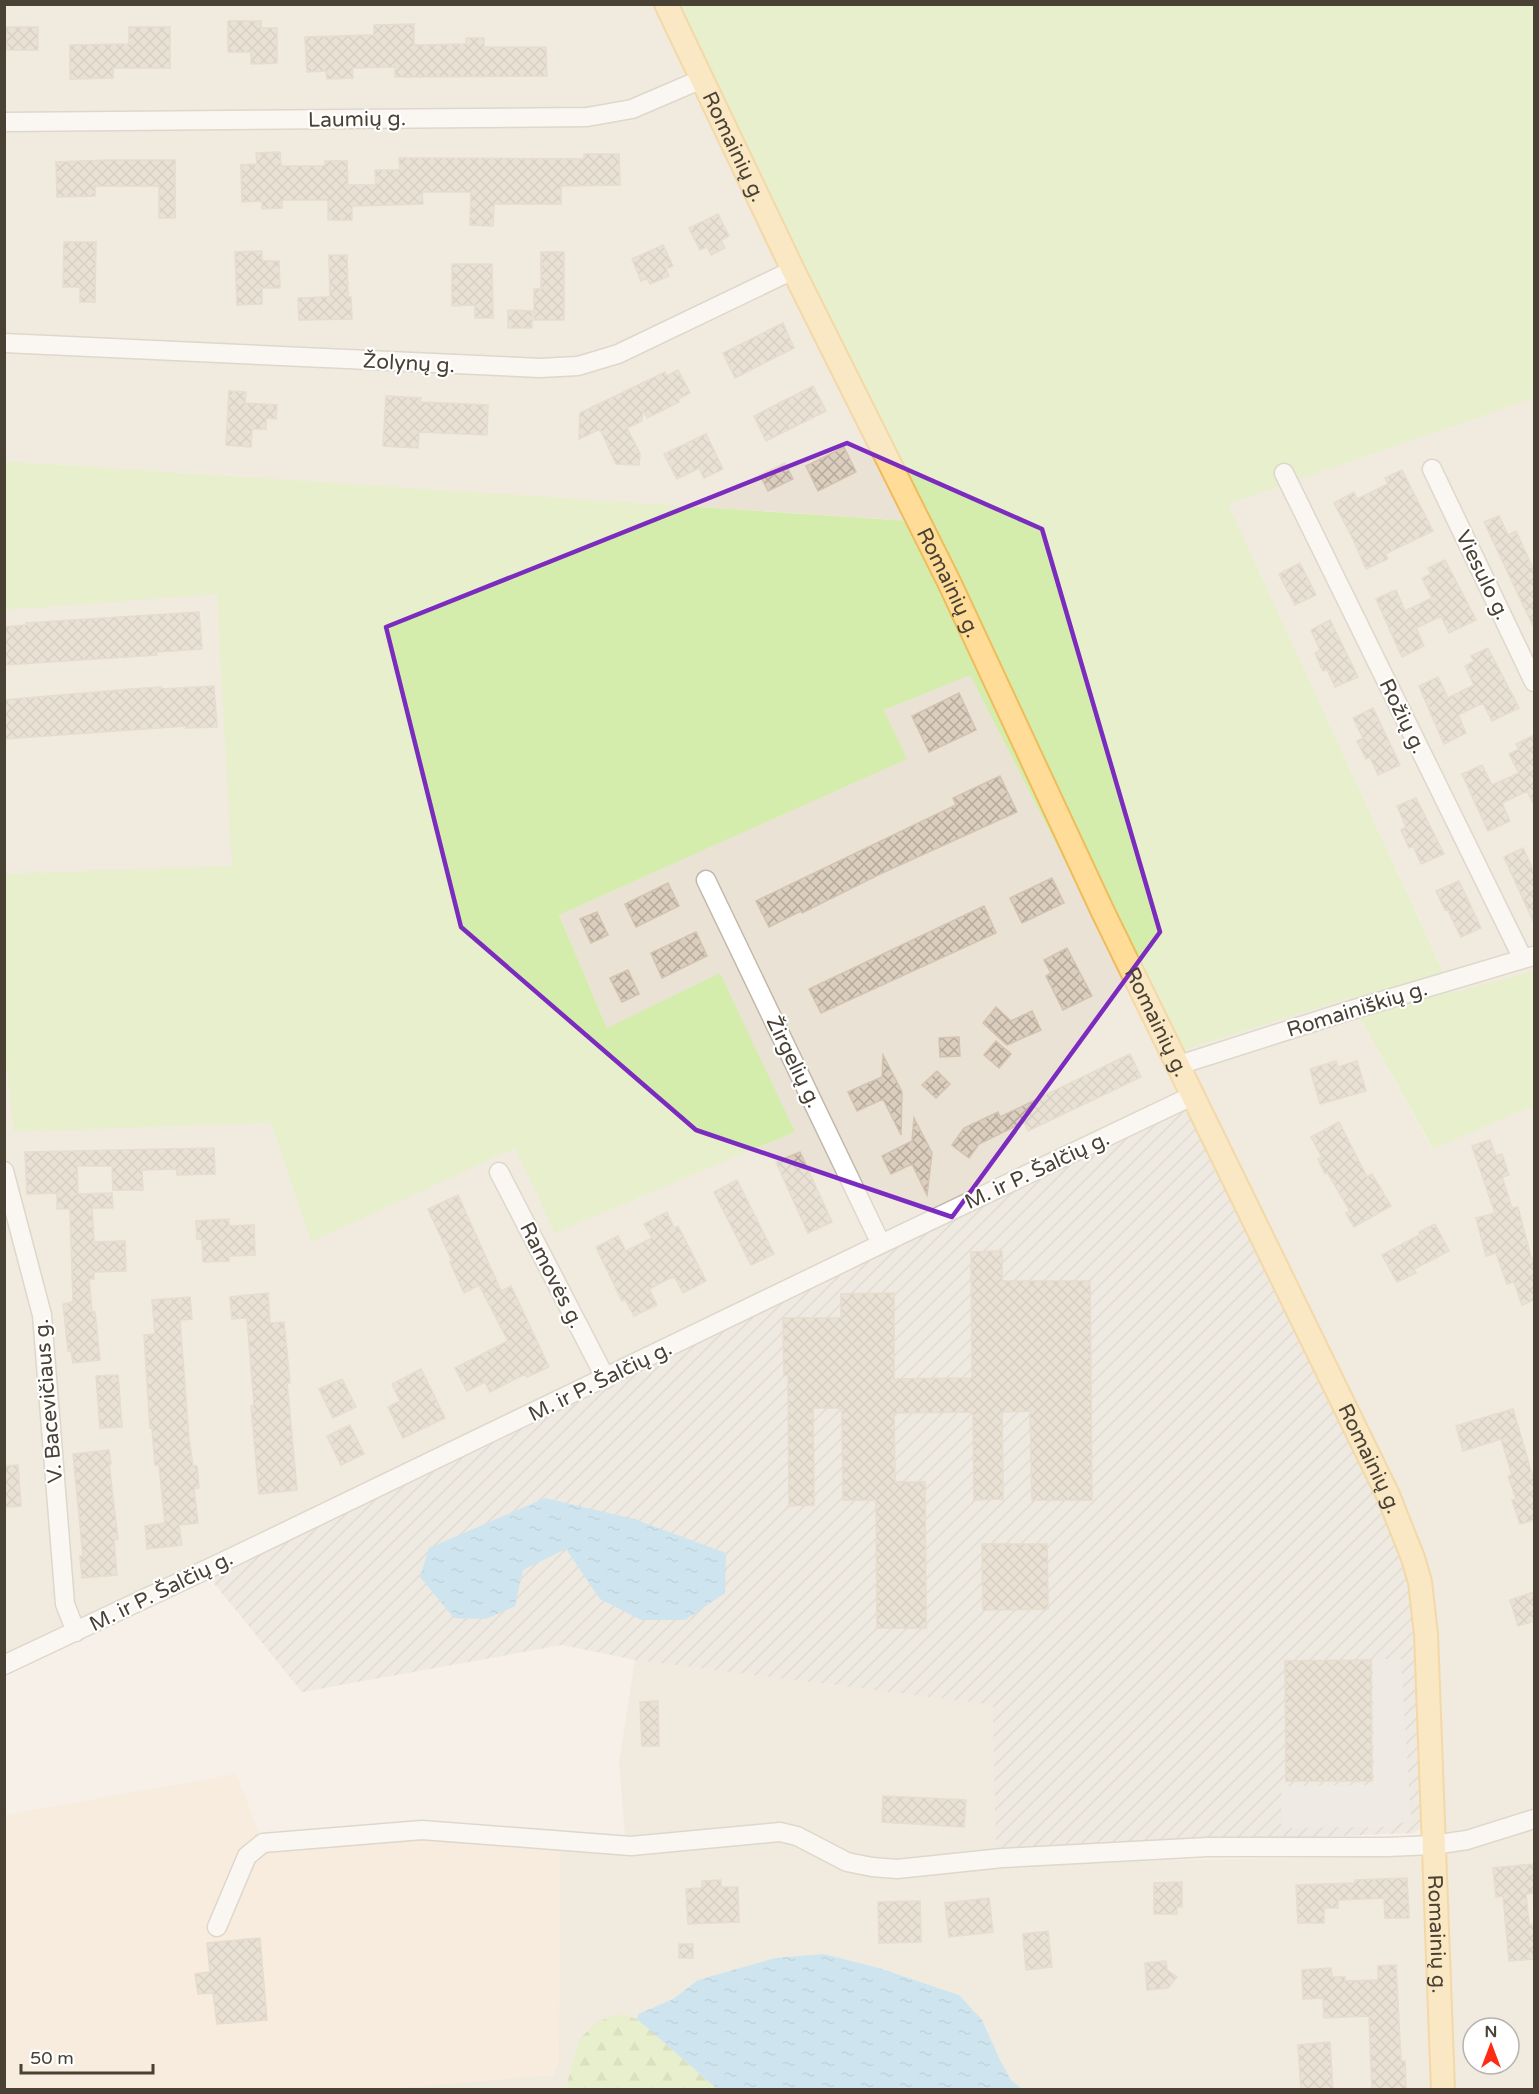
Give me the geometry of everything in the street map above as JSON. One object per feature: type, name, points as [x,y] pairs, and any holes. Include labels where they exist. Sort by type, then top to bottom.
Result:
[{"type":"main road","name":"Romainių g.","points":[[666,4],[793,270],[949,582],[1103,912],[1388,1495],[1413,1558],[1420,1582],[1426,1634],[1443,2090]]},
{"type":"street","name":"Laumių g.","points":[[4,122],[588,117],[632,110],[702,79]]},
{"type":"street","name":"Žolynų g.","points":[[4,344],[540,368],[578,366],[618,354],[793,270]]},
{"type":"street","name":"Viesulo g.","points":[[1432,469],[1534,682]]},
{"type":"street","name":"Rožių g.","points":[[1284,473],[1529,957]]},
{"type":"street","name":"Žirgelių g.","points":[[706,880],[881,1244]]},
{"type":"street","name":"Romainiškių g.","points":[[1179,1065],[1529,957]]},
{"type":"street","name":"M. ir P. Šalčių g.","points":[[4,1665],[1194,1095]]},
{"type":"street","name":"V. Bacevičiaus g.","points":[[4,1172],[42,1315],[65,1604],[76,1632]]},
{"type":"street","name":"Ramovės g.","points":[[499,1172],[606,1378]]},
{"type":"street","points":[[217,1927],[247,1856],[263,1844],[422,1830],[631,1846],[780,1832],[797,1836],[848,1862],[897,1869],[1002,1858],[1208,1847],[1433,1845],[1467,1840],[1534,1819]]},
{"type":"highlighted area","points":[[847,443],[1042,529],[1160,932],[952,1217],[696,1130],[461,927],[386,627]]},
{"type":"shaded area","points":[[4,5],[666,5],[912,521],[5,461]]},
{"type":"shaded area","points":[[1534,398],[1534,971],[1454,994],[1228,504]]},
{"type":"shaded area","points":[[217,593],[233,867],[5,874],[4,610]]},
{"type":"shaded area","points":[[970,674],[1164,1056],[1349,998],[1432,1149],[1530,1107],[1534,1116],[1534,2089],[1022,2089],[1011,2080],[959,1995],[879,1968],[824,1954],[698,1980],[673,1999],[638,2014],[637,2019],[621,2014],[580,2038],[565,2089],[379,2089],[553,2075],[559,2062],[560,1841],[625,1837],[619,1762],[635,1660],[994,1705],[996,1850],[1111,1861],[1424,1856],[1411,1599],[622,1378],[5,1673],[4,1043],[15,1132],[271,1123],[311,1242],[516,1147],[555,1233],[795,1132],[607,1028],[559,915],[906,759],[884,710]]},
{"type":"shaded area","points":[[1190,1106],[1401,1547],[1411,1599],[1423,1827],[1413,1833],[996,1850],[993,1705],[635,1660],[562,1645],[302,1692],[209,1577]]},
{"type":"shaded area","points":[[1373,1659],[1401,1659],[1411,1819],[1392,1827],[1281,1828],[1281,1786],[1374,1785]]},
{"type":"shaded area","points":[[236,1774],[263,1843],[422,1830],[560,1841],[559,2062],[552,2075],[379,2090],[5,2090],[5,1815]]},
{"type":"green space","points":[[666,5],[1534,5],[1534,398],[1228,504],[1453,993],[1534,971],[1534,1116],[1530,1107],[1433,1149],[1349,998],[1164,1056],[970,675],[884,710],[907,759],[559,915],[607,1028],[720,973],[795,1132],[555,1233],[515,1148],[311,1242],[271,1123],[14,1132],[4,1043],[5,874],[232,866],[217,594],[5,610],[4,461],[911,521]]},
{"type":"green space","points":[[621,2014],[637,2019],[717,2089],[565,2090],[580,2038],[599,2021]]},
{"type":"water","points":[[545,1498],[634,1519],[726,1553],[725,1593],[685,1620],[641,1620],[600,1599],[566,1549],[523,1570],[515,1606],[486,1619],[454,1618],[420,1577],[429,1548]]},
{"type":"water","points":[[824,1954],[879,1968],[959,1995],[982,2020],[1011,2080],[1022,2089],[717,2089],[637,2019],[638,2014],[673,1999],[698,1980],[775,1958]]},
{"type":"building","points":[[228,21],[261,21],[261,28],[277,28],[277,63],[251,64],[251,52],[228,52]]},
{"type":"building","points":[[414,24],[414,45],[466,44],[466,38],[484,38],[484,47],[546,47],[547,76],[395,77],[395,67],[352,68],[353,78],[327,79],[326,71],[307,72],[305,37],[374,35],[374,25]]},
{"type":"building","points":[[6,27],[38,27],[38,50],[6,50]]},
{"type":"building","points":[[129,27],[170,27],[170,68],[113,68],[113,78],[70,79],[70,45],[129,44]]},
{"type":"building","points":[[280,152],[281,166],[325,166],[325,161],[347,161],[348,185],[376,185],[375,170],[400,170],[399,158],[584,159],[584,154],[619,154],[620,185],[561,186],[561,204],[494,204],[493,226],[470,225],[471,192],[422,192],[423,204],[352,206],[352,220],[328,220],[328,200],[282,200],[282,208],[262,209],[262,201],[242,202],[241,165],[257,164],[256,153]]},
{"type":"building","points":[[175,160],[175,218],[159,218],[159,186],[95,186],[95,196],[57,197],[56,162]]},
{"type":"building","points":[[718,214],[729,236],[721,240],[725,248],[711,255],[707,247],[700,250],[689,228]]},
{"type":"building","points":[[64,242],[96,242],[95,302],[80,302],[80,287],[63,287]]},
{"type":"building","points":[[663,245],[673,266],[666,269],[669,276],[650,284],[647,278],[641,281],[632,259]]},
{"type":"building","points":[[262,251],[262,261],[279,261],[280,288],[262,288],[262,304],[237,305],[235,252]]},
{"type":"building","points":[[541,252],[564,252],[564,320],[534,320],[534,289],[541,289]]},
{"type":"building","points":[[329,255],[347,255],[348,297],[351,297],[352,319],[299,320],[298,298],[330,297]]},
{"type":"building","points":[[452,264],[492,264],[493,318],[475,318],[475,305],[452,306]]},
{"type":"building","points":[[508,310],[532,311],[532,328],[508,328]]},
{"type":"building","points":[[783,323],[794,348],[735,378],[723,353]]},
{"type":"building","points":[[678,370],[690,393],[678,399],[679,402],[647,418],[643,410],[642,421],[627,428],[640,454],[639,465],[616,464],[600,429],[579,439],[580,413],[665,372],[667,376]]},
{"type":"building","points":[[813,386],[826,411],[766,441],[754,416]]},
{"type":"building","points":[[229,391],[246,392],[245,403],[277,405],[276,419],[266,418],[266,429],[252,429],[251,447],[226,445]]},
{"type":"building","points":[[386,396],[421,398],[420,402],[488,405],[487,435],[419,432],[418,448],[383,446]]},
{"type":"building","points":[[706,434],[723,469],[704,478],[699,468],[677,479],[664,454]]},
{"type":"building","points":[[844,447],[856,472],[818,491],[806,466]]},
{"type":"building","points":[[785,463],[793,479],[768,491],[760,475]]},
{"type":"building","points":[[1402,470],[1433,531],[1385,554],[1388,559],[1366,569],[1334,503],[1354,492],[1357,499],[1388,484],[1385,478]]},
{"type":"building","points":[[1499,516],[1508,535],[1516,531],[1534,571],[1534,628],[1484,522]]},
{"type":"building","points":[[1445,560],[1476,620],[1449,633],[1441,616],[1416,628],[1424,646],[1402,657],[1376,599],[1396,590],[1405,611],[1432,598],[1422,578],[1431,574],[1428,568]]},
{"type":"building","points":[[1300,563],[1316,595],[1295,605],[1279,574]]},
{"type":"building","points":[[199,612],[202,649],[156,652],[157,655],[4,665],[4,627],[26,625],[26,623]]},
{"type":"building","points":[[1330,620],[1358,677],[1335,687],[1327,669],[1323,671],[1315,653],[1320,650],[1311,630]]},
{"type":"building","points":[[1488,648],[1519,708],[1492,721],[1483,703],[1458,715],[1466,733],[1444,744],[1419,686],[1438,677],[1448,698],[1474,685],[1465,666],[1474,661],[1471,656]]},
{"type":"building","points":[[214,686],[217,727],[186,728],[186,726],[4,739],[4,700],[161,687],[161,689]]},
{"type":"building","points":[[959,693],[976,730],[929,752],[912,716]]},
{"type":"building","points":[[1373,708],[1400,765],[1378,775],[1370,757],[1366,759],[1357,741],[1363,738],[1353,718]]},
{"type":"building","points":[[1534,735],[1534,805],[1527,791],[1502,803],[1510,821],[1488,831],[1462,774],[1482,765],[1492,785],[1519,773],[1509,754],[1519,749],[1516,744]]},
{"type":"building","points":[[1000,776],[1017,812],[769,927],[756,901],[956,805],[953,798]]},
{"type":"building","points":[[1416,798],[1444,854],[1421,864],[1413,846],[1409,848],[1401,830],[1406,827],[1397,806]]},
{"type":"building","points":[[1523,848],[1534,872],[1534,923],[1504,857]]},
{"type":"building","points":[[1052,878],[1064,903],[1022,923],[1010,898]]},
{"type":"building","points":[[1459,881],[1481,928],[1461,937],[1436,891]]},
{"type":"building","points":[[668,883],[679,906],[636,927],[625,904]]},
{"type":"building","points":[[984,906],[996,933],[821,1013],[809,989]]},
{"type":"building","points":[[597,912],[608,935],[591,943],[580,919]]},
{"type":"building","points":[[696,932],[707,956],[662,978],[651,953]]},
{"type":"building","points":[[1067,948],[1092,996],[1063,1010],[1046,976],[1051,973],[1044,960]]},
{"type":"building","points":[[628,970],[639,994],[622,1002],[610,978]]},
{"type":"building","points":[[996,1007],[1011,1021],[1032,1011],[1041,1030],[1007,1045],[983,1023]]},
{"type":"building","points":[[959,1037],[960,1056],[940,1057],[939,1038]]},
{"type":"building","points":[[996,1041],[1011,1054],[999,1068],[984,1055]]},
{"type":"building","points":[[1130,1054],[1141,1077],[1028,1131],[1024,1122],[979,1144],[969,1158],[952,1145],[964,1128],[998,1112],[1000,1117]]},
{"type":"building","points":[[883,1055],[902,1092],[901,1135],[883,1099],[857,1111],[848,1092],[882,1077]]},
{"type":"building","points":[[1336,1061],[1338,1067],[1357,1061],[1366,1091],[1320,1104],[1310,1069]]},
{"type":"building","points":[[937,1071],[950,1084],[936,1098],[922,1085]]},
{"type":"building","points":[[914,1118],[932,1153],[927,1195],[912,1164],[891,1174],[882,1156],[912,1141]]},
{"type":"building","points":[[1339,1122],[1367,1177],[1372,1174],[1391,1206],[1354,1227],[1346,1213],[1350,1211],[1327,1172],[1325,1174],[1318,1159],[1322,1157],[1311,1137]]},
{"type":"building","points":[[1490,1140],[1496,1156],[1502,1154],[1509,1175],[1502,1177],[1512,1208],[1518,1207],[1531,1258],[1534,1257],[1534,1300],[1522,1305],[1514,1282],[1507,1284],[1496,1253],[1486,1256],[1476,1218],[1495,1213],[1472,1146]]},
{"type":"building","points":[[214,1148],[215,1174],[177,1175],[177,1169],[142,1170],[143,1190],[113,1190],[112,1166],[77,1166],[78,1194],[112,1193],[113,1208],[92,1208],[94,1242],[125,1241],[126,1271],[94,1272],[94,1279],[89,1279],[100,1360],[73,1363],[71,1350],[68,1351],[63,1304],[73,1302],[70,1209],[57,1209],[57,1193],[27,1194],[25,1152]]},
{"type":"building","points":[[800,1152],[832,1222],[808,1233],[776,1162]]},
{"type":"building","points":[[737,1180],[774,1254],[751,1265],[714,1192]]},
{"type":"building","points":[[458,1195],[501,1291],[511,1286],[549,1367],[527,1377],[525,1374],[490,1392],[485,1382],[467,1391],[455,1368],[508,1341],[479,1285],[464,1293],[428,1209]]},
{"type":"building","points":[[667,1212],[674,1228],[678,1226],[706,1281],[683,1293],[674,1276],[649,1289],[657,1305],[634,1316],[625,1299],[622,1301],[596,1247],[618,1236],[626,1251],[652,1238],[644,1224]]},
{"type":"building","points":[[229,1219],[229,1226],[254,1225],[255,1255],[229,1256],[229,1261],[203,1262],[202,1239],[197,1239],[196,1221]]},
{"type":"building","points":[[1435,1224],[1449,1251],[1414,1269],[1416,1273],[1397,1282],[1382,1255]]},
{"type":"building","points":[[1002,1251],[1002,1281],[1090,1281],[1092,1500],[1032,1500],[1030,1411],[1002,1412],[1003,1499],[974,1500],[973,1412],[894,1413],[895,1482],[925,1482],[926,1628],[877,1628],[876,1500],[843,1500],[842,1408],[813,1408],[814,1505],[789,1506],[788,1375],[784,1375],[783,1318],[841,1318],[841,1294],[894,1293],[894,1379],[972,1378],[971,1252]]},
{"type":"building","points":[[268,1293],[270,1323],[284,1322],[297,1490],[259,1494],[251,1406],[254,1405],[247,1318],[232,1319],[230,1297]]},
{"type":"building","points":[[190,1297],[192,1319],[180,1320],[189,1439],[193,1466],[197,1466],[199,1488],[194,1489],[198,1523],[179,1525],[182,1545],[147,1549],[145,1526],[165,1523],[159,1465],[155,1465],[152,1428],[150,1428],[144,1335],[155,1334],[152,1300]]},
{"type":"building","points":[[421,1369],[445,1418],[403,1438],[388,1407],[400,1401],[392,1384]]},
{"type":"building","points":[[118,1375],[122,1427],[100,1428],[96,1376]]},
{"type":"building","points":[[342,1379],[356,1407],[333,1418],[319,1389]]},
{"type":"building","points":[[1513,1409],[1534,1481],[1534,1520],[1520,1524],[1512,1500],[1516,1499],[1508,1476],[1512,1475],[1501,1439],[1463,1451],[1456,1426]]},
{"type":"building","points":[[350,1425],[364,1454],[341,1465],[327,1436]]},
{"type":"building","points":[[109,1450],[118,1539],[114,1540],[117,1575],[82,1578],[80,1556],[83,1556],[73,1454]]},
{"type":"building","points":[[18,1465],[21,1506],[4,1507],[4,1466]]},
{"type":"building","points":[[982,1544],[1047,1544],[1048,1609],[983,1610]]},
{"type":"building","points":[[1534,1592],[1534,1621],[1518,1626],[1510,1600]]},
{"type":"building","points":[[1371,1660],[1372,1781],[1286,1781],[1285,1661]]},
{"type":"building","points":[[658,1701],[659,1746],[642,1746],[640,1702]]},
{"type":"building","points":[[883,1796],[966,1800],[964,1827],[882,1822]]},
{"type":"building","points":[[1534,1864],[1534,1893],[1526,1894],[1529,1925],[1534,1924],[1534,1959],[1509,1961],[1503,1896],[1496,1897],[1493,1868]]},
{"type":"building","points":[[1407,1878],[1409,1918],[1385,1918],[1384,1898],[1338,1900],[1338,1908],[1324,1908],[1324,1923],[1298,1923],[1296,1885]]},
{"type":"building","points":[[721,1880],[721,1887],[738,1887],[739,1922],[688,1924],[686,1889],[702,1888],[702,1881]]},
{"type":"building","points":[[1182,1882],[1182,1907],[1177,1907],[1177,1914],[1154,1914],[1154,1883]]},
{"type":"building","points":[[989,1898],[993,1932],[949,1937],[945,1903]]},
{"type":"building","points":[[920,1901],[921,1942],[879,1943],[878,1902]]},
{"type":"building","points":[[1048,1931],[1052,1967],[1026,1970],[1023,1934]]},
{"type":"building","points":[[260,1938],[267,2020],[217,2024],[213,1993],[198,1994],[195,1974],[210,1972],[207,1943]]},
{"type":"building","points":[[679,1944],[693,1944],[693,1958],[679,1958]]},
{"type":"building","points":[[1166,1961],[1167,1970],[1177,1977],[1168,1988],[1147,1990],[1145,1963]]},
{"type":"building","points":[[1396,1965],[1401,2061],[1405,2061],[1406,2090],[1372,2090],[1369,2016],[1324,2018],[1323,1998],[1303,1999],[1302,1970],[1331,1968],[1332,1977],[1345,1977],[1345,1981],[1378,1980],[1378,1966]]},
{"type":"building","points":[[1330,2042],[1333,2090],[1301,2090],[1298,2045]]}]
